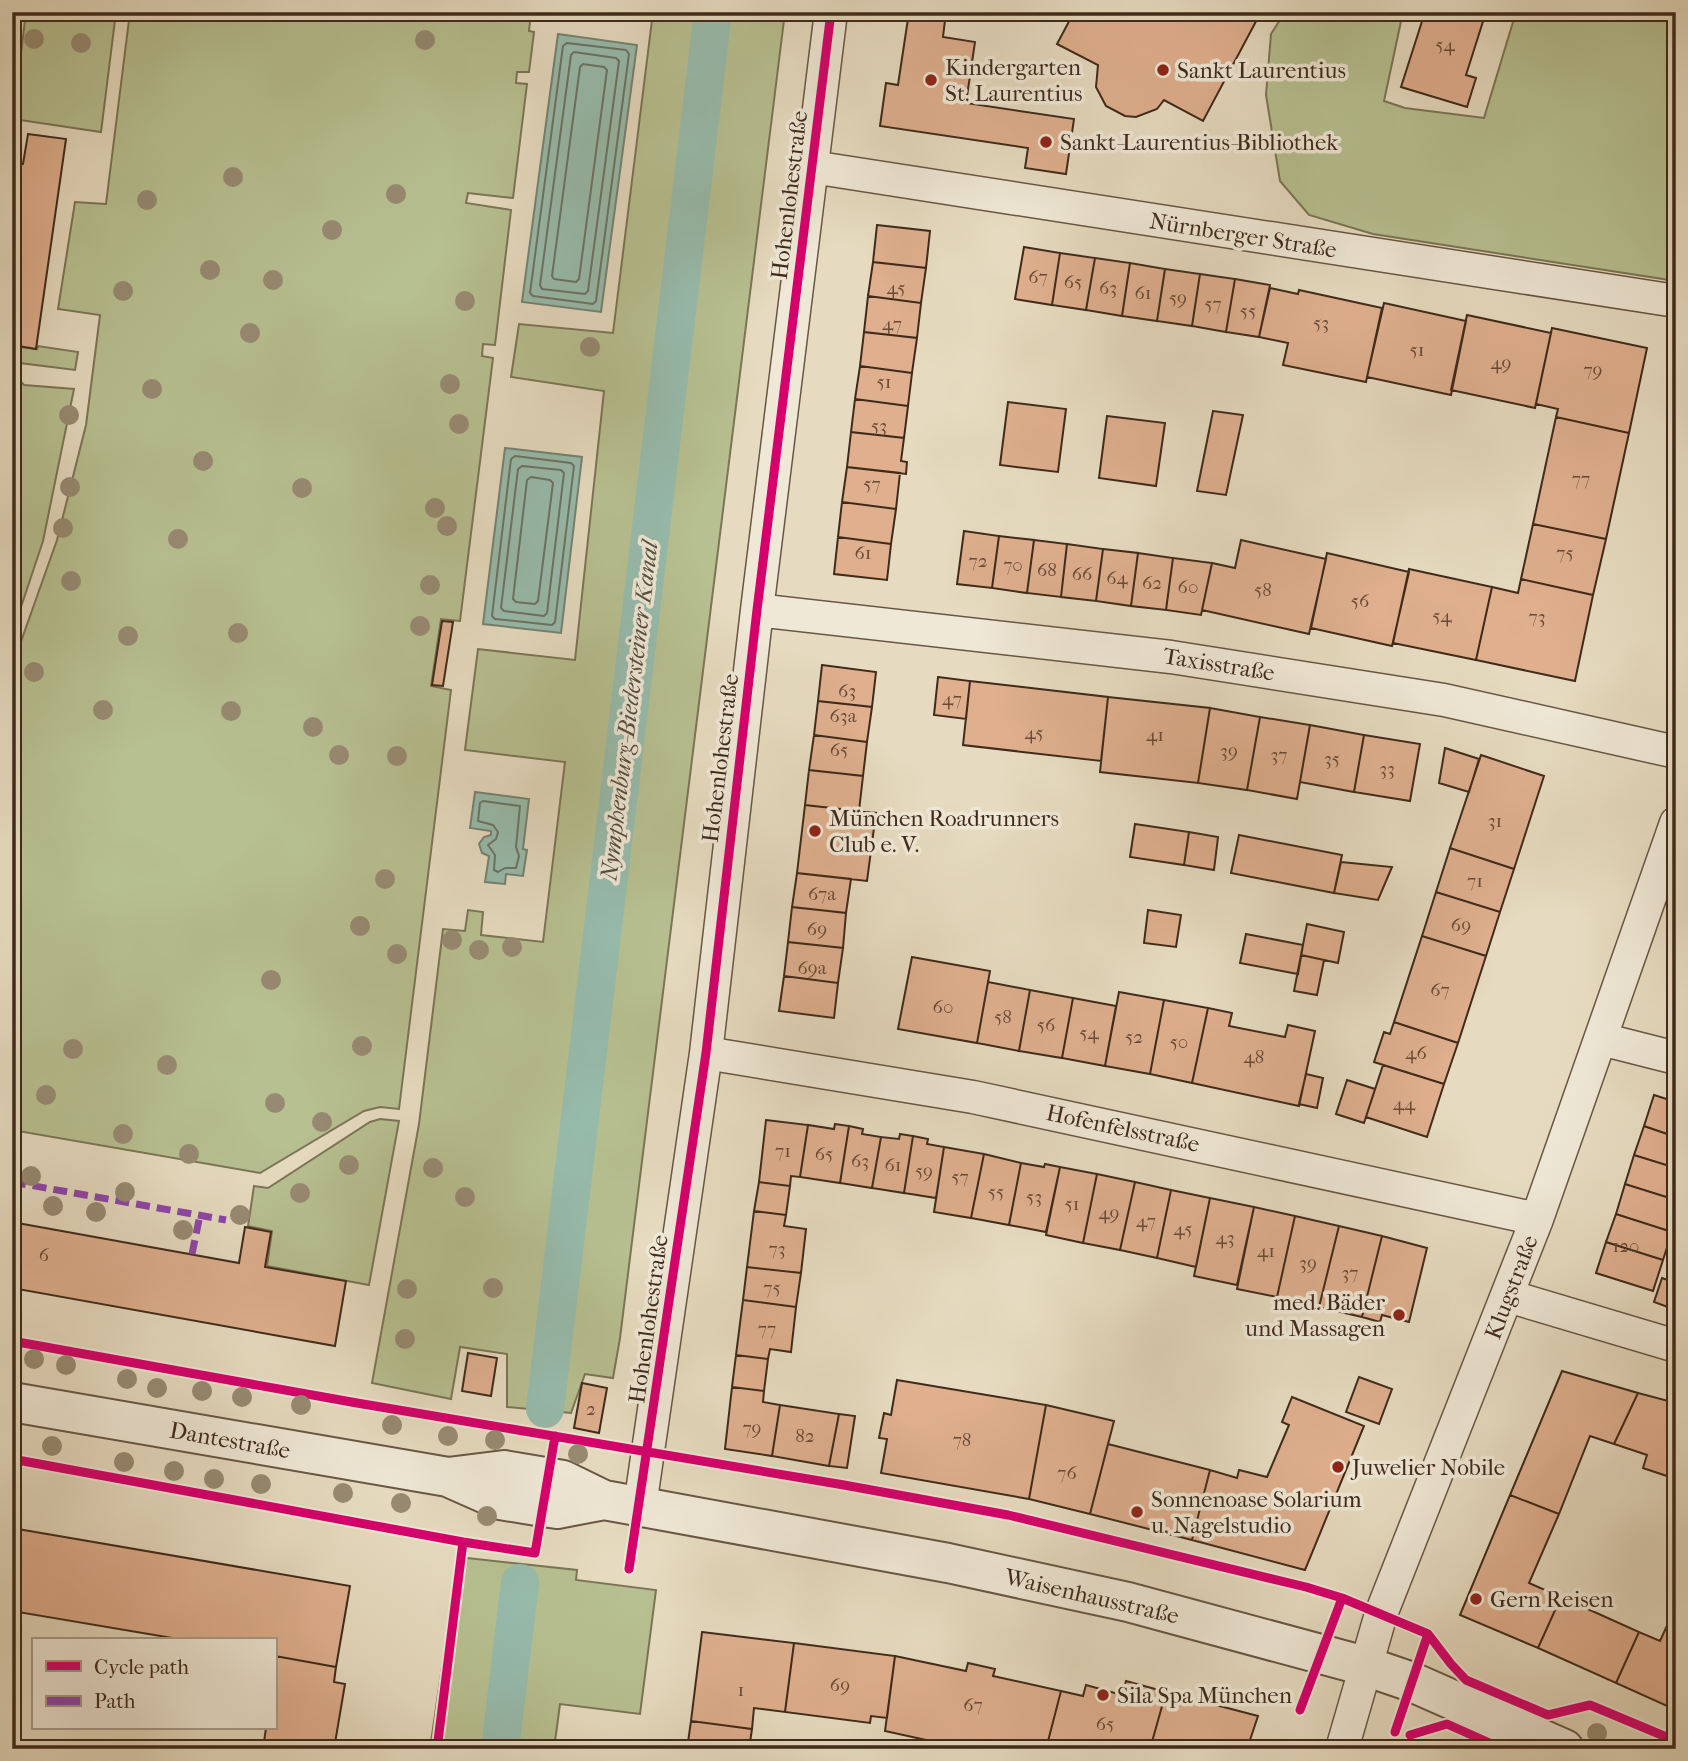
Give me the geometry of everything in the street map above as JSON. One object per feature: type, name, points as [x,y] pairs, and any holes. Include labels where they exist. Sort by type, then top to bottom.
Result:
[{"type":"street","name":"Hohenlohestraße","points":[[622,1503],[706,1053],[757,610],[831,12]]},
{"type":"street","name":"Nürnberger Straße","points":[[811,167],[1676,302]]},
{"type":"street","name":"Taxisstraße","points":[[757,610],[1207,662],[1444,700],[1676,752]]},
{"type":"street","name":"Klugstraße","points":[[1342,1749],[1381,1614],[1537,1219],[1676,822]]},
{"type":"street","points":[[1601,1039],[1676,1058]]},
{"type":"street","name":"Hofenfelsstraße","points":[[706,1053],[982,1098],[1537,1219]]},
{"type":"street","points":[[1508,1296],[1676,1346]]},
{"type":"street","name":"Dantestraße","points":[[12,1402],[448,1477],[499,1500],[557,1508],[622,1503]]},
{"type":"street","name":"Waisenhausstraße","points":[[622,1503],[948,1563],[1089,1594],[1366,1666],[1412,1682],[1564,1749]]},
{"type":"shaded area","points":[[26,12],[116,12],[101,132],[13,119]]},
{"type":"shaded area","points":[[130,12],[531,12],[529,31],[534,32],[529,72],[517,72],[516,83],[527,84],[513,198],[468,193],[466,203],[511,210],[495,345],[483,344],[482,356],[493,358],[460,621],[441,619],[431,686],[451,690],[399,1109],[380,1107],[364,1111],[260,1173],[12,1130],[12,667],[57,540],[86,425],[100,315],[58,309],[75,202],[106,204]]},
{"type":"shaded area","points":[[653,12],[785,12],[620,1338],[613,1378],[585,1374],[571,1413],[507,1407],[507,1354],[460,1347],[451,1399],[372,1383],[419,1124],[443,929],[465,931],[468,910],[483,912],[481,935],[543,942],[565,762],[465,750],[478,649],[575,660],[604,391],[511,377],[519,324],[613,333]]},
{"type":"shaded area","points":[[1285,12],[1403,12],[1384,101],[1405,108],[1484,118],[1516,12],[1676,12],[1676,281],[1373,234],[1309,215],[1280,181],[1266,95],[1271,34]]},
{"type":"shaded area","points":[[12,346],[37,349],[38,346],[78,352],[75,370],[12,362]]},
{"type":"shaded area","points":[[12,372],[24,385],[74,389],[43,541],[12,634]]},
{"type":"shaded area","points":[[380,1119],[399,1121],[369,1285],[267,1266],[272,1231],[248,1226],[254,1186],[268,1188],[370,1122]]},
{"type":"shaded area","points":[[458,1557],[577,1570],[576,1580],[656,1590],[640,1714],[560,1704],[554,1749],[430,1749]]},
{"type":"water","points":[[558,34],[637,45],[601,312],[522,302]]},
{"type":"water","points":[[505,448],[582,457],[561,633],[483,624]]},
{"type":"water","points":[[475,792],[529,799],[523,876],[506,874],[505,884],[485,882],[489,856],[482,853],[479,844],[484,837],[491,835],[491,831],[470,828]]},
{"type":"building","points":[[909,12],[946,12],[943,37],[975,42],[966,103],[1074,119],[1066,174],[1025,168],[1028,148],[880,126],[886,83],[898,85]]},
{"type":"building","name":"Sankt Laurentius","points":[[1074,12],[1261,12],[1203,121],[1164,100],[1157,109],[1136,117],[1125,116],[1106,106],[1096,87],[1098,65],[1057,44]]},
{"type":"building","points":[[1425,12],[1486,12],[1466,75],[1476,78],[1467,107],[1401,87]]},
{"type":"building","points":[[28,134],[66,139],[36,349],[12,345],[12,242],[15,225],[12,225],[12,163],[23,164]]},
{"type":"building","points":[[877,225],[930,231],[926,268],[873,262]]},
{"type":"building","points":[[1024,247],[1060,253],[1052,305],[1015,299]]},
{"type":"building","points":[[1060,253],[1095,258],[1086,310],[1052,305]]},
{"type":"building","points":[[1095,258],[1130,263],[1122,316],[1086,310]]},
{"type":"building","points":[[873,262],[926,268],[921,303],[868,296]]},
{"type":"building","points":[[1130,263],[1165,269],[1157,321],[1122,316]]},
{"type":"building","points":[[1165,269],[1200,274],[1192,326],[1157,321]]},
{"type":"building","points":[[1200,274],[1235,279],[1226,332],[1192,326]]},
{"type":"building","points":[[1235,279],[1270,285],[1259,337],[1226,332]]},
{"type":"building","points":[[1270,288],[1298,294],[1299,290],[1382,308],[1366,382],[1283,365],[1288,343],[1259,337]]},
{"type":"building","points":[[868,296],[921,303],[917,338],[864,332]]},
{"type":"building","points":[[1384,303],[1466,321],[1451,395],[1367,377]]},
{"type":"building","points":[[1467,315],[1551,333],[1535,408],[1451,390]]},
{"type":"building","points":[[1552,328],[1647,348],[1629,433],[1556,417],[1558,409],[1536,404]]},
{"type":"building","points":[[864,332],[917,338],[912,373],[860,366]]},
{"type":"building","points":[[860,366],[912,373],[908,406],[855,399]]},
{"type":"building","points":[[855,399],[908,406],[904,438],[851,432]]},
{"type":"building","points":[[1008,402],[1066,409],[1058,472],[1000,465]]},
{"type":"building","points":[[1213,411],[1243,415],[1226,495],[1197,491]]},
{"type":"building","points":[[1107,416],[1165,423],[1156,486],[1099,478]]},
{"type":"building","points":[[1556,417],[1629,433],[1606,539],[1533,524]]},
{"type":"building","points":[[851,432],[904,438],[901,461],[907,462],[906,474],[847,467]]},
{"type":"building","points":[[847,467],[900,473],[896,509],[842,502]]},
{"type":"building","points":[[842,502],[896,509],[891,544],[838,537]]},
{"type":"building","points":[[1533,524],[1606,539],[1593,595],[1521,579]]},
{"type":"building","points":[[964,531],[999,536],[992,588],[957,584]]},
{"type":"building","points":[[999,536],[1034,540],[1027,593],[992,588]]},
{"type":"building","points":[[838,537],[891,544],[887,580],[834,574]]},
{"type":"building","points":[[1034,540],[1067,544],[1061,597],[1027,593]]},
{"type":"building","points":[[1241,540],[1326,559],[1309,634],[1202,610],[1212,563],[1235,568]]},
{"type":"building","points":[[1067,544],[1103,549],[1096,601],[1061,597]]},
{"type":"building","points":[[1103,549],[1138,553],[1131,606],[1096,601]]},
{"type":"building","points":[[1138,553],[1173,558],[1166,610],[1131,606]]},
{"type":"building","points":[[1327,553],[1409,572],[1392,646],[1311,628]]},
{"type":"building","points":[[1173,558],[1212,563],[1201,615],[1166,610]]},
{"type":"building","points":[[1409,569],[1492,587],[1476,660],[1393,643]]},
{"type":"building","points":[[1521,579],[1593,595],[1575,681],[1476,660],[1492,587],[1518,593]]},
{"type":"building","points":[[442,621],[453,622],[443,686],[432,685]]},
{"type":"building","points":[[822,665],[876,672],[872,707],[818,701]]},
{"type":"building","points":[[938,677],[970,681],[966,719],[934,715]]},
{"type":"building","points":[[970,681],[1108,697],[1101,761],[963,745]]},
{"type":"building","points":[[1108,697],[1210,708],[1198,783],[1100,772]]},
{"type":"building","points":[[818,701],[872,707],[867,742],[814,735]]},
{"type":"building","points":[[1210,708],[1260,717],[1247,790],[1198,783]]},
{"type":"building","points":[[1260,717],[1310,725],[1297,799],[1247,790]]},
{"type":"building","points":[[1310,725],[1364,735],[1354,792],[1300,782]]},
{"type":"building","points":[[814,735],[867,742],[863,776],[809,770]]},
{"type":"building","points":[[1364,735],[1420,744],[1410,801],[1354,792]]},
{"type":"building","points":[[1445,748],[1479,759],[1469,792],[1439,783]]},
{"type":"building","points":[[1481,755],[1544,776],[1514,869],[1450,848]]},
{"type":"building","points":[[809,770],[863,776],[859,811],[805,805]]},
{"type":"building","points":[[805,805],[876,813],[867,881],[797,873]]},
{"type":"building","points":[[1135,824],[1189,832],[1184,865],[1130,857]]},
{"type":"building","points":[[1189,832],[1218,837],[1214,870],[1184,865]]},
{"type":"building","points":[[1239,835],[1342,855],[1334,893],[1231,873]]},
{"type":"building","points":[[1450,848],[1514,869],[1500,912],[1436,892]]},
{"type":"building","points":[[1341,862],[1392,867],[1378,900],[1334,893]]},
{"type":"building","points":[[797,873],[851,879],[846,913],[792,907]]},
{"type":"building","points":[[1436,892],[1500,912],[1486,956],[1422,936]]},
{"type":"building","points":[[792,907],[846,913],[843,948],[788,942]]},
{"type":"building","points":[[1148,910],[1181,915],[1176,947],[1144,943]]},
{"type":"building","points":[[1307,924],[1344,932],[1338,963],[1301,955]]},
{"type":"building","points":[[1246,934],[1303,945],[1298,974],[1240,963]]},
{"type":"building","points":[[1422,936],[1486,956],[1458,1043],[1394,1022]]},
{"type":"building","points":[[788,942],[843,948],[838,983],[784,976]]},
{"type":"building","points":[[1301,955],[1324,960],[1317,995],[1294,991]]},
{"type":"building","points":[[912,957],[990,971],[977,1043],[898,1029]]},
{"type":"building","points":[[784,976],[838,983],[834,1018],[779,1011]]},
{"type":"building","points":[[988,982],[1030,990],[1019,1051],[977,1043]]},
{"type":"building","points":[[1030,990],[1073,998],[1062,1058],[1019,1051]]},
{"type":"building","points":[[1119,992],[1164,1000],[1150,1074],[1105,1066]]},
{"type":"building","points":[[1073,998],[1116,1006],[1105,1066],[1062,1058]]},
{"type":"building","points":[[1164,1000],[1208,1008],[1192,1083],[1150,1074]]},
{"type":"building","points":[[1208,1008],[1232,1013],[1229,1026],[1285,1037],[1288,1025],[1315,1031],[1299,1106],[1192,1083]]},
{"type":"building","points":[[1394,1022],[1458,1043],[1444,1084],[1374,1062],[1384,1032],[1390,1034]]},
{"type":"building","points":[[1383,1065],[1444,1084],[1427,1137],[1366,1117]]},
{"type":"building","points":[[1306,1074],[1323,1078],[1317,1108],[1299,1104]]},
{"type":"building","points":[[1347,1080],[1375,1089],[1364,1123],[1336,1114]]},
{"type":"building","points":[[1654,1095],[1676,1102],[1676,1137],[1644,1126]]},
{"type":"building","points":[[766,1120],[808,1125],[800,1177],[791,1176],[790,1186],[759,1182]]},
{"type":"building","points":[[835,1124],[849,1126],[840,1183],[800,1177],[808,1125],[834,1129]]},
{"type":"building","points":[[849,1126],[863,1129],[862,1134],[881,1137],[872,1188],[840,1183]]},
{"type":"building","points":[[1644,1126],[1676,1137],[1676,1168],[1634,1155]]},
{"type":"building","points":[[900,1134],[913,1136],[904,1193],[872,1188],[881,1137],[899,1139]]},
{"type":"building","points":[[913,1136],[928,1139],[927,1144],[944,1147],[936,1198],[904,1193]]},
{"type":"building","points":[[944,1147],[984,1154],[971,1218],[934,1212]]},
{"type":"building","points":[[984,1154],[1021,1163],[1009,1225],[971,1218]]},
{"type":"building","points":[[1634,1155],[1676,1168],[1676,1200],[1625,1184]]},
{"type":"building","points":[[1021,1163],[1060,1167],[1046,1232],[1009,1225]]},
{"type":"building","points":[[1060,1167],[1097,1174],[1083,1243],[1046,1235]]},
{"type":"building","points":[[1097,1174],[1135,1182],[1120,1250],[1083,1243]]},
{"type":"building","points":[[759,1182],[790,1186],[786,1215],[754,1211]]},
{"type":"building","points":[[1135,1182],[1171,1190],[1157,1258],[1120,1250]]},
{"type":"building","points":[[1625,1184],[1676,1200],[1676,1221],[1672,1232],[1616,1214]]},
{"type":"building","points":[[1171,1190],[1210,1198],[1196,1267],[1157,1258]]},
{"type":"building","points":[[1210,1198],[1254,1207],[1237,1285],[1194,1276]]},
{"type":"building","points":[[1254,1207],[1295,1216],[1277,1297],[1237,1289]]},
{"type":"building","points":[[754,1211],[786,1215],[784,1226],[806,1229],[801,1273],[747,1267]]},
{"type":"building","points":[[1616,1214],[1672,1232],[1663,1260],[1606,1242]]},
{"type":"building","points":[[1295,1216],[1339,1226],[1319,1307],[1277,1297]]},
{"type":"building","points":[[12,1222],[239,1263],[245,1227],[271,1232],[265,1267],[346,1281],[335,1346],[12,1288]]},
{"type":"building","points":[[1339,1226],[1382,1236],[1362,1317],[1319,1307]]},
{"type":"building","points":[[1382,1236],[1427,1248],[1409,1322],[1382,1315],[1380,1322],[1362,1317]]},
{"type":"building","points":[[1606,1242],[1663,1260],[1653,1291],[1596,1273]]},
{"type":"building","points":[[747,1267],[801,1273],[796,1307],[743,1300]]},
{"type":"building","points":[[1662,1278],[1676,1283],[1676,1310],[1654,1302]]},
{"type":"building","points":[[743,1300],[796,1307],[791,1352],[770,1349],[768,1359],[736,1355]]},
{"type":"building","points":[[468,1353],[497,1358],[491,1396],[462,1391]]},
{"type":"building","points":[[736,1355],[768,1359],[764,1391],[732,1387]]},
{"type":"building","points":[[1562,1371],[1638,1393],[1614,1444],[1590,1436],[1559,1514],[1510,1495]]},
{"type":"building","points":[[1359,1377],[1392,1389],[1379,1424],[1346,1412]]},
{"type":"building","points":[[897,1380],[1046,1405],[1029,1499],[881,1473],[887,1439],[879,1438],[884,1413],[891,1415]]},
{"type":"building","points":[[582,1383],[607,1388],[599,1433],[574,1428]]},
{"type":"building","points":[[732,1387],[764,1391],[763,1402],[780,1405],[772,1456],[725,1449]]},
{"type":"building","points":[[1638,1393],[1676,1403],[1676,1479],[1643,1468],[1647,1455],[1614,1444]]},
{"type":"building","points":[[1292,1397],[1364,1426],[1305,1570],[1192,1540],[1210,1470],[1237,1478],[1239,1470],[1267,1477],[1289,1425],[1282,1422]]},
{"type":"building","points":[[780,1405],[839,1414],[829,1466],[772,1456]]},
{"type":"building","points":[[1046,1405],[1114,1421],[1090,1514],[1029,1499]]},
{"type":"building","points":[[839,1414],[855,1416],[847,1468],[829,1466]]},
{"type":"building","points":[[1108,1444],[1210,1470],[1192,1540],[1090,1514]]},
{"type":"building","points":[[1510,1495],[1559,1514],[1529,1583],[1561,1597],[1538,1648],[1460,1615]]},
{"type":"building","points":[[12,1528],[350,1586],[336,1667],[276,1656],[276,1638],[172,1638],[12,1611]]},
{"type":"building","points":[[1561,1597],[1639,1632],[1616,1683],[1538,1648]]},
{"type":"building","points":[[1671,1617],[1676,1619],[1676,1710],[1616,1683],[1639,1632],[1660,1641]]},
{"type":"building","points":[[702,1632],[794,1643],[785,1712],[754,1708],[752,1729],[691,1721]]},
{"type":"building","points":[[794,1643],[895,1656],[887,1718],[871,1716],[870,1723],[785,1712]]},
{"type":"building","points":[[276,1656],[336,1667],[334,1682],[345,1684],[334,1749],[263,1749],[266,1730],[276,1730]]},
{"type":"building","points":[[895,1656],[966,1671],[968,1663],[995,1669],[993,1676],[1061,1691],[1046,1749],[967,1749],[885,1731]]},
{"type":"building","points":[[1126,1681],[1166,1692],[1150,1749],[1046,1749],[1061,1691],[1083,1696],[1086,1685],[1122,1695]]},
{"type":"building","points":[[1166,1692],[1258,1716],[1247,1749],[1150,1749]]},
{"type":"building","points":[[691,1721],[752,1729],[749,1749],[687,1749]]},
{"type":"building","points":[[931,1741],[967,1749],[930,1749]]},
{"type":"waterway","name":"Nymphenburg-Biedersteiner Kanal","points":[[545,1409],[713,12]]},
{"type":"waterway","name":"Nymphenburg-Biedersteiner Kanal","points":[[500,1749],[520,1583]]},
{"type":"marked path","points":[[12,1182],[226,1220]]},
{"type":"marked path","points":[[192,1254],[200,1215]]},
{"type":"cycle path","points":[[629,1569],[706,1053],[757,610],[831,12]]},
{"type":"cycle path","points":[[12,1341],[1008,1515],[1342,1598],[1428,1634],[1466,1680],[1548,1715],[1590,1705],[1676,1741]]},
{"type":"cycle path","points":[[12,1459],[535,1553],[555,1436]]},
{"type":"cycle path","points":[[437,1749],[463,1542]]},
{"type":"cycle path","points":[[1300,1710],[1342,1598]]},
{"type":"cycle path","points":[[1395,1732],[1428,1634]]},
{"type":"cycle path","points":[[1410,1735],[1447,1724],[1503,1749]]},
{"type":"place","name":"Sankt Laurentius","points":[[1163,70]]},
{"type":"place","name":"Kindergarten St. Laurentius","points":[[931,80]]},
{"type":"place","name":"Sankt-Laurentius-Bibliothek","points":[[1046,142]]},
{"type":"place","name":"München Roadrunners Club e. V.","points":[[815,831]]},
{"type":"place","name":"med. Bäder und Massagen","points":[[1399,1315]]},
{"type":"place","name":"Juwelier Nobile","points":[[1338,1467]]},
{"type":"place","name":"Sonnenoase Solarium u. Nagelstudio","points":[[1137,1512]]},
{"type":"place","name":"Gern Reisen","points":[[1476,1599]]},
{"type":"place","name":"Sila Spa München","points":[[1103,1695]]}]
